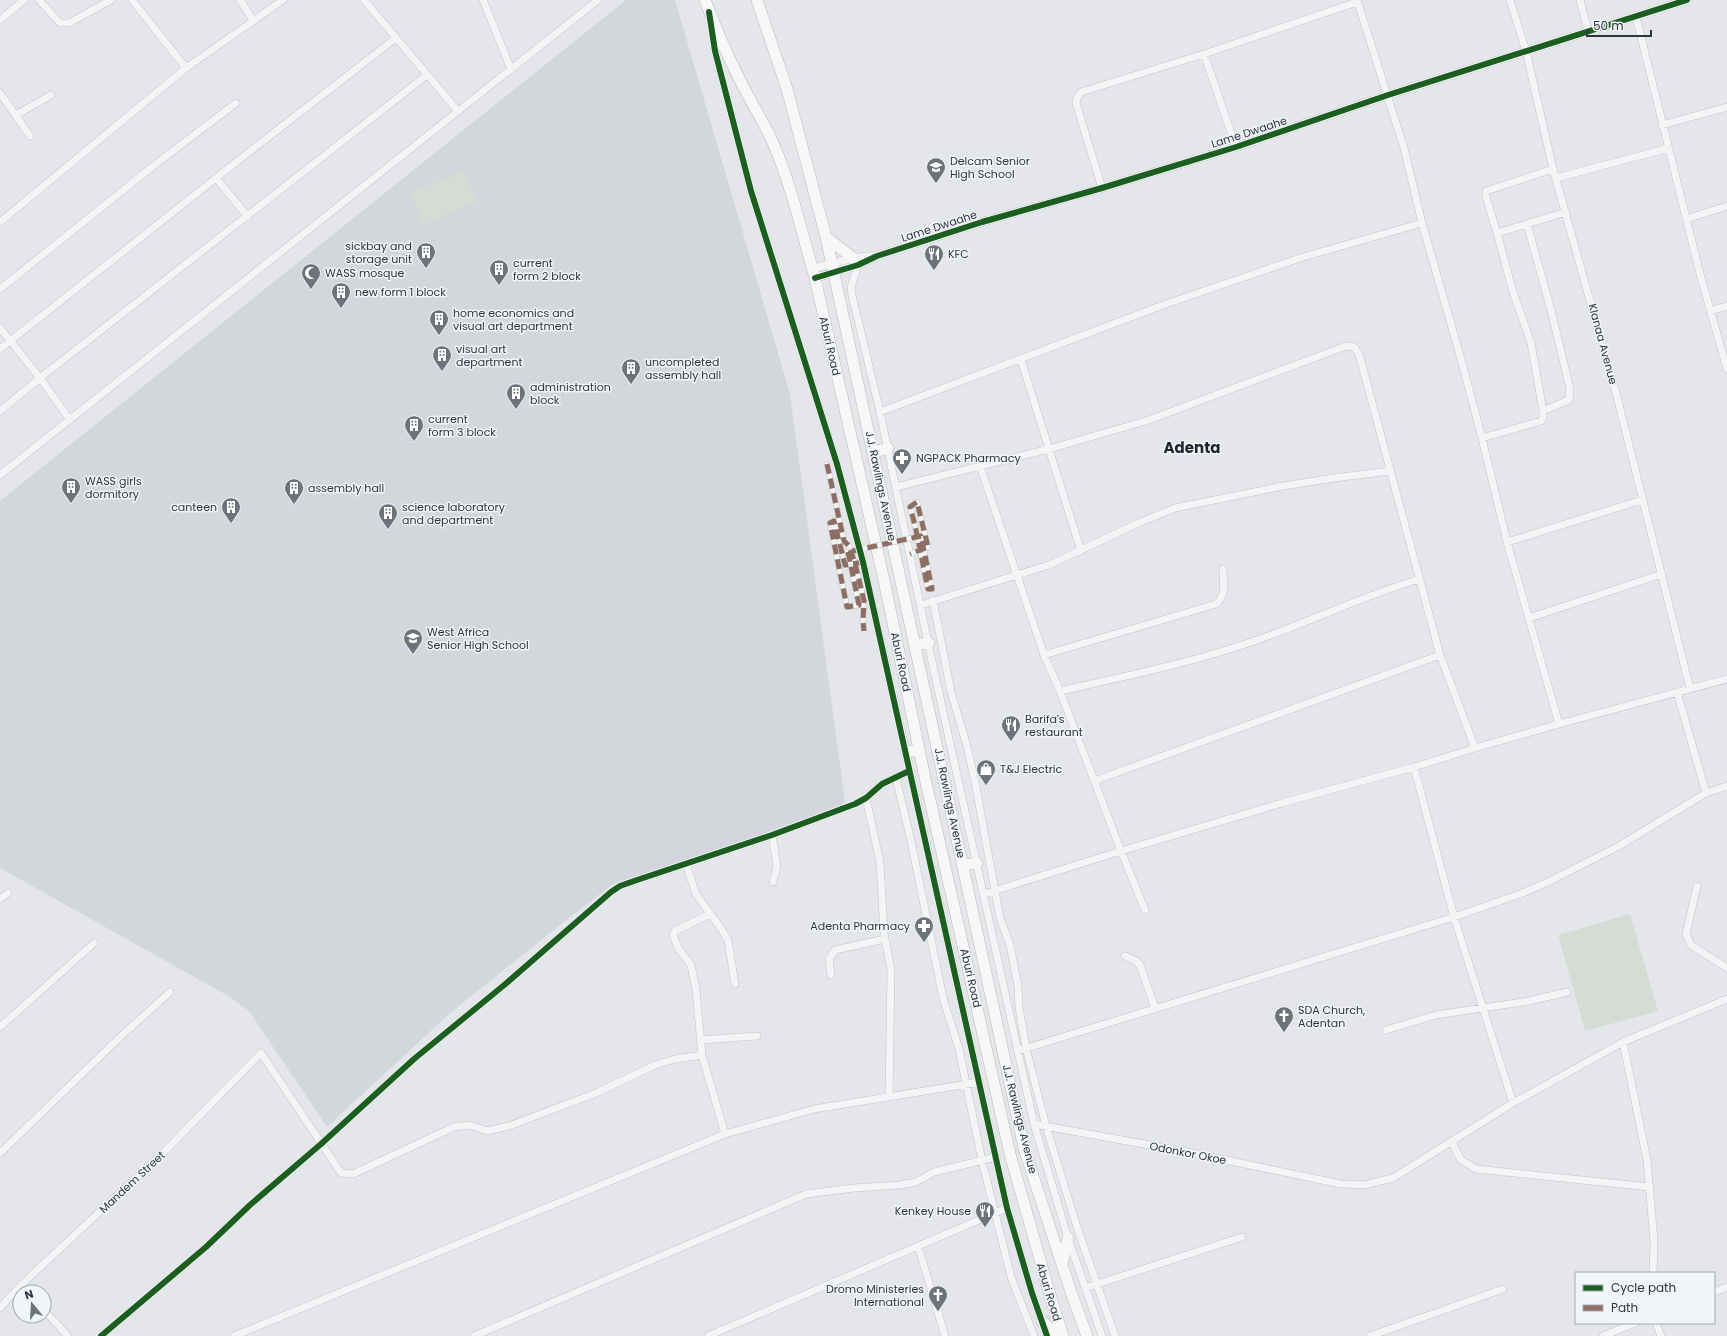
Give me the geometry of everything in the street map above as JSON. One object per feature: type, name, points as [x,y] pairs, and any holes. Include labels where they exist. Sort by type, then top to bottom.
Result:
[{"type":"highway","name":"Aburi Road","points":[[705,0],[739,79],[761,118],[784,171],[814,274],[884,580],[919,750],[1010,1154],[1035,1245],[1063,1336]]},
{"type":"highway","name":"J.J. Rawlings Avenue","points":[[758,0],[787,89],[826,237],[964,865],[1024,1148],[1087,1336]]},
{"type":"highway","points":[[826,237],[855,262]]},
{"type":"highway","points":[[874,452],[888,448]]},
{"type":"highway","points":[[915,645],[929,643]]},
{"type":"highway","points":[[906,752],[919,750]]},
{"type":"highway","points":[[964,865],[977,863]]},
{"type":"highway","points":[[1062,1264],[1068,1238]]},
{"type":"highway","points":[[1042,1321],[1058,1336]]},
{"type":"street","points":[[0,20],[24,0]]},
{"type":"street","points":[[39,0],[60,23],[69,23],[111,0]]},
{"type":"street","points":[[132,0],[186,68]]},
{"type":"street","points":[[240,0],[253,20]]},
{"type":"street","points":[[0,222],[186,68],[283,0]]},
{"type":"street","points":[[364,0],[458,111]]},
{"type":"street","points":[[483,0],[511,69]]},
{"type":"street","name":"Klanaa Avenue","points":[[1510,0],[1526,51],[1553,169],[1617,397],[1690,688]]},
{"type":"street","points":[[1580,0],[1588,31]]},
{"type":"street","name":"Lame Dwaahe","points":[[814,274],[877,256],[982,222],[1236,148],[1388,95],[1687,0]]},
{"type":"street","points":[[0,475],[511,69],[594,1]]},
{"type":"street","points":[[1102,188],[1076,103],[1081,92],[1204,54],[1357,1],[1404,148],[1422,223],[1459,351],[1482,438],[1507,542],[1559,724]]},
{"type":"street","points":[[709,12],[715,52],[751,191],[837,464],[859,563],[906,752],[1008,1208],[1047,1336]]},
{"type":"street","points":[[1636,17],[1710,311],[1727,369]]},
{"type":"street","points":[[0,349],[396,38]]},
{"type":"street","points":[[1204,54],[1236,148]]},
{"type":"street","points":[[0,411],[427,75]]},
{"type":"street","points":[[0,93],[30,136]]},
{"type":"street","points":[[16,115],[51,95]]},
{"type":"street","points":[[0,107],[6,102]]},
{"type":"street","points":[[0,289],[157,163],[236,103]]},
{"type":"street","points":[[1662,125],[1727,107]]},
{"type":"street","points":[[1556,178],[1669,148]]},
{"type":"street","points":[[1482,438],[1541,421],[1543,418],[1531,343],[1513,292],[1486,197],[1486,191],[1553,169]]},
{"type":"street","points":[[216,178],[248,217]]},
{"type":"street","points":[[1686,218],[1727,206]]},
{"type":"street","points":[[1497,232],[1566,212]]},
{"type":"street","points":[[880,412],[1021,360],[1163,305],[1303,257],[1422,223]]},
{"type":"street","points":[[1527,224],[1551,310],[1570,389],[1569,400],[1543,411]]},
{"type":"street","points":[[855,262],[851,286],[852,295],[888,448],[1017,1051],[1034,1124],[1068,1238],[1102,1336]]},
{"type":"street","points":[[1710,311],[1727,306]]},
{"type":"street","points":[[0,328],[40,378],[70,420]]},
{"type":"street","points":[[896,487],[1049,449],[1149,420],[1346,346],[1351,346],[1357,350],[1359,354],[1440,655],[1475,748]]},
{"type":"street","points":[[1021,360],[1081,551]]},
{"type":"street","points":[[827,464],[844,541],[849,546],[859,563],[864,601],[864,631]]},
{"type":"street","points":[[980,466],[1044,655],[1060,691],[1145,910]]},
{"type":"street","points":[[921,605],[1048,565],[1081,551],[1136,524],[1175,508],[1283,486],[1390,471]]},
{"type":"street","points":[[1507,542],[1642,500]]},
{"type":"street","points":[[859,563],[850,564],[845,565],[834,521],[830,523],[847,607],[858,605],[851,567],[850,560],[848,552],[921,536],[922,543],[924,550],[932,589],[928,590],[922,562],[921,556],[920,549],[918,542],[917,532],[910,507],[917,502],[928,547],[922,549],[916,552],[910,554]]},
{"type":"street","points":[[1044,655],[1216,604],[1222,599],[1224,591],[1223,569]]},
{"type":"street","points":[[1529,618],[1662,574]]},
{"type":"street","points":[[1060,691],[1153,670],[1260,639],[1374,594],[1420,579]]},
{"type":"street","points":[[933,600],[951,692],[967,746],[975,782],[1000,918],[1010,945],[1018,986],[1019,1007],[1026,1048],[1046,1126],[1077,1227],[1114,1336]]},
{"type":"street","points":[[1094,781],[1440,655]]},
{"type":"street","points":[[984,894],[1282,803],[1414,767],[1559,724],[1727,679]]},
{"type":"street","points":[[1677,692],[1706,793]]},
{"type":"street","points":[[1414,767],[1454,917],[1513,1103]]},
{"type":"street","points":[[101,1336],[206,1247],[250,1205],[321,1144],[414,1059],[503,986],[611,892],[626,884],[772,835],[842,809],[866,798],[882,784],[910,771]]},
{"type":"street","points":[[896,778],[911,841],[943,998],[957,1039],[968,1084],[982,1161],[1011,1277],[1034,1336]]},
{"type":"street","points":[[1017,1051],[1454,917],[1520,894],[1575,869],[1619,846],[1706,793],[1727,786]]},
{"type":"street","points":[[866,798],[880,862],[881,896],[885,938],[891,970],[889,1097]]},
{"type":"street","points":[[772,835],[777,866],[773,882]]},
{"type":"street","points":[[686,864],[696,894],[728,940],[735,984]]},
{"type":"street","points":[[1698,886],[1686,934],[1688,940],[1691,945],[1727,968]]},
{"type":"street","points":[[0,899],[8,893]]},
{"type":"street","points":[[710,914],[675,931],[673,935],[678,948],[691,966],[696,990],[702,1055],[725,1134]]},
{"type":"street","points":[[830,975],[829,959],[835,950],[885,938]]},
{"type":"street","points":[[0,1027],[94,942]]},
{"type":"street","points":[[1126,956],[1140,964],[1155,1008]]},
{"type":"street","points":[[0,1153],[119,1038],[170,992]]},
{"type":"street","points":[[1386,1030],[1436,1016],[1529,1001],[1568,992]]},
{"type":"street","name":"Odonkor Okoe","points":[[1034,1124],[1182,1151],[1341,1184],[1364,1185],[1393,1178],[1513,1103],[1623,1042],[1727,998]]},
{"type":"street","points":[[700,1040],[757,1036]]},
{"type":"street","points":[[1623,1042],[1647,1160],[1654,1242],[1652,1272]]},
{"type":"street","name":"Mandem Street","points":[[22,1284],[166,1150],[261,1053],[321,1144]]},
{"type":"street","points":[[321,1144],[341,1173],[353,1174],[454,1127],[470,1125],[487,1131],[510,1126],[596,1093],[655,1065],[675,1058],[702,1055]]},
{"type":"street","points":[[234,1336],[725,1134],[814,1109],[980,1082]]},
{"type":"street","points":[[1451,1141],[1461,1160],[1476,1169],[1650,1187]]},
{"type":"street","points":[[474,1336],[806,1194],[854,1188],[900,1185],[916,1182],[934,1172],[996,1157]]},
{"type":"street","points":[[708,1336],[995,1212],[1008,1208]]},
{"type":"street","points":[[1085,1288],[1242,1237]]},
{"type":"street","points":[[918,1246],[943,1335]]},
{"type":"street","points":[[1715,1292],[1727,1288]]},
{"type":"street","points":[[1370,1336],[1502,1289]]},
{"type":"street","name":"Mandem Street","points":[[0,1308],[12,1295]]},
{"type":"street","points":[[52,1319],[68,1336]]},
{"type":"street","points":[[1603,1336],[1633,1324]]},
{"type":"street","points":[[1656,1324],[1661,1336]]},
{"type":"shaded area","name":"West Africa Senior High School","points":[[626,0],[675,0],[790,394],[846,809],[613,884],[449,1014],[327,1127],[249,1011],[230,997],[0,868],[0,501]]},
{"type":"shaded area","points":[[464,171],[477,202],[422,225],[412,192]]},
{"type":"shaded area","points":[[1630,914],[1658,1011],[1585,1031],[1558,935]]},
{"type":"marked path","points":[[827,464],[844,541],[849,546],[855,563],[864,601],[864,631]]},
{"type":"marked path","points":[[863,562],[845,565],[834,521],[830,523],[847,607],[859,605],[848,552],[921,536],[932,589],[928,589],[924,569],[922,558],[920,548],[918,538],[915,527],[913,517],[910,507],[917,502],[928,547],[910,554]]},
{"type":"cycle path","points":[[815,278],[858,265],[877,256],[982,222],[1102,188],[1236,147],[1388,95],[1687,0]]},
{"type":"cycle path","points":[[709,12],[715,51],[751,191],[837,464],[863,562],[1007,1208],[1032,1293],[1047,1336]]},
{"type":"cycle path","points":[[101,1336],[206,1247],[250,1205],[321,1144],[414,1059],[503,986],[611,892],[620,886],[772,835],[855,804],[866,798],[882,784],[909,771]]},
{"type":"place","name":"Delcam Senior High School","points":[[936,184]]},
{"type":"place","name":"sickbay and storage unit","points":[[426,269]]},
{"type":"place","name":"KFC","points":[[934,271]]},
{"type":"place","name":"current form 2 block","points":[[499,286]]},
{"type":"place","name":"WASS mosque","points":[[311,290]]},
{"type":"place","name":"new form 1 block","points":[[341,309]]},
{"type":"place","name":"home economics and visual art department","points":[[439,336]]},
{"type":"place","name":"visual art department","points":[[442,372]]},
{"type":"place","name":"uncompleted assembly hall","points":[[631,385]]},
{"type":"place","name":"administration block","points":[[516,410]]},
{"type":"place","name":"current form 3 block","points":[[414,442]]},
{"type":"place","name":"NGPACK Pharmacy","points":[[902,475]]},
{"type":"place","name":"WASS girls dormitory","points":[[71,504]]},
{"type":"place","name":"assembly hall","points":[[294,505]]},
{"type":"place","name":"canteen","points":[[231,524]]},
{"type":"place","name":"science laboratory and department","points":[[388,530]]},
{"type":"place","name":"West Africa Senior High School","points":[[413,655]]},
{"type":"place","name":"Barifa's restaurant","points":[[1011,742]]},
{"type":"place","name":"T&J Electric","points":[[986,786]]},
{"type":"place","name":"Adenta Pharmacy","points":[[924,943]]},
{"type":"place","name":"SDA Church, Adentan","points":[[1284,1033]]},
{"type":"place","name":"Kenkey House","points":[[985,1228]]},
{"type":"place","name":"Dromo Ministeries International","points":[[938,1312]]},
{"type":"district","name":"Adenta","points":[[1192,448]]}]
